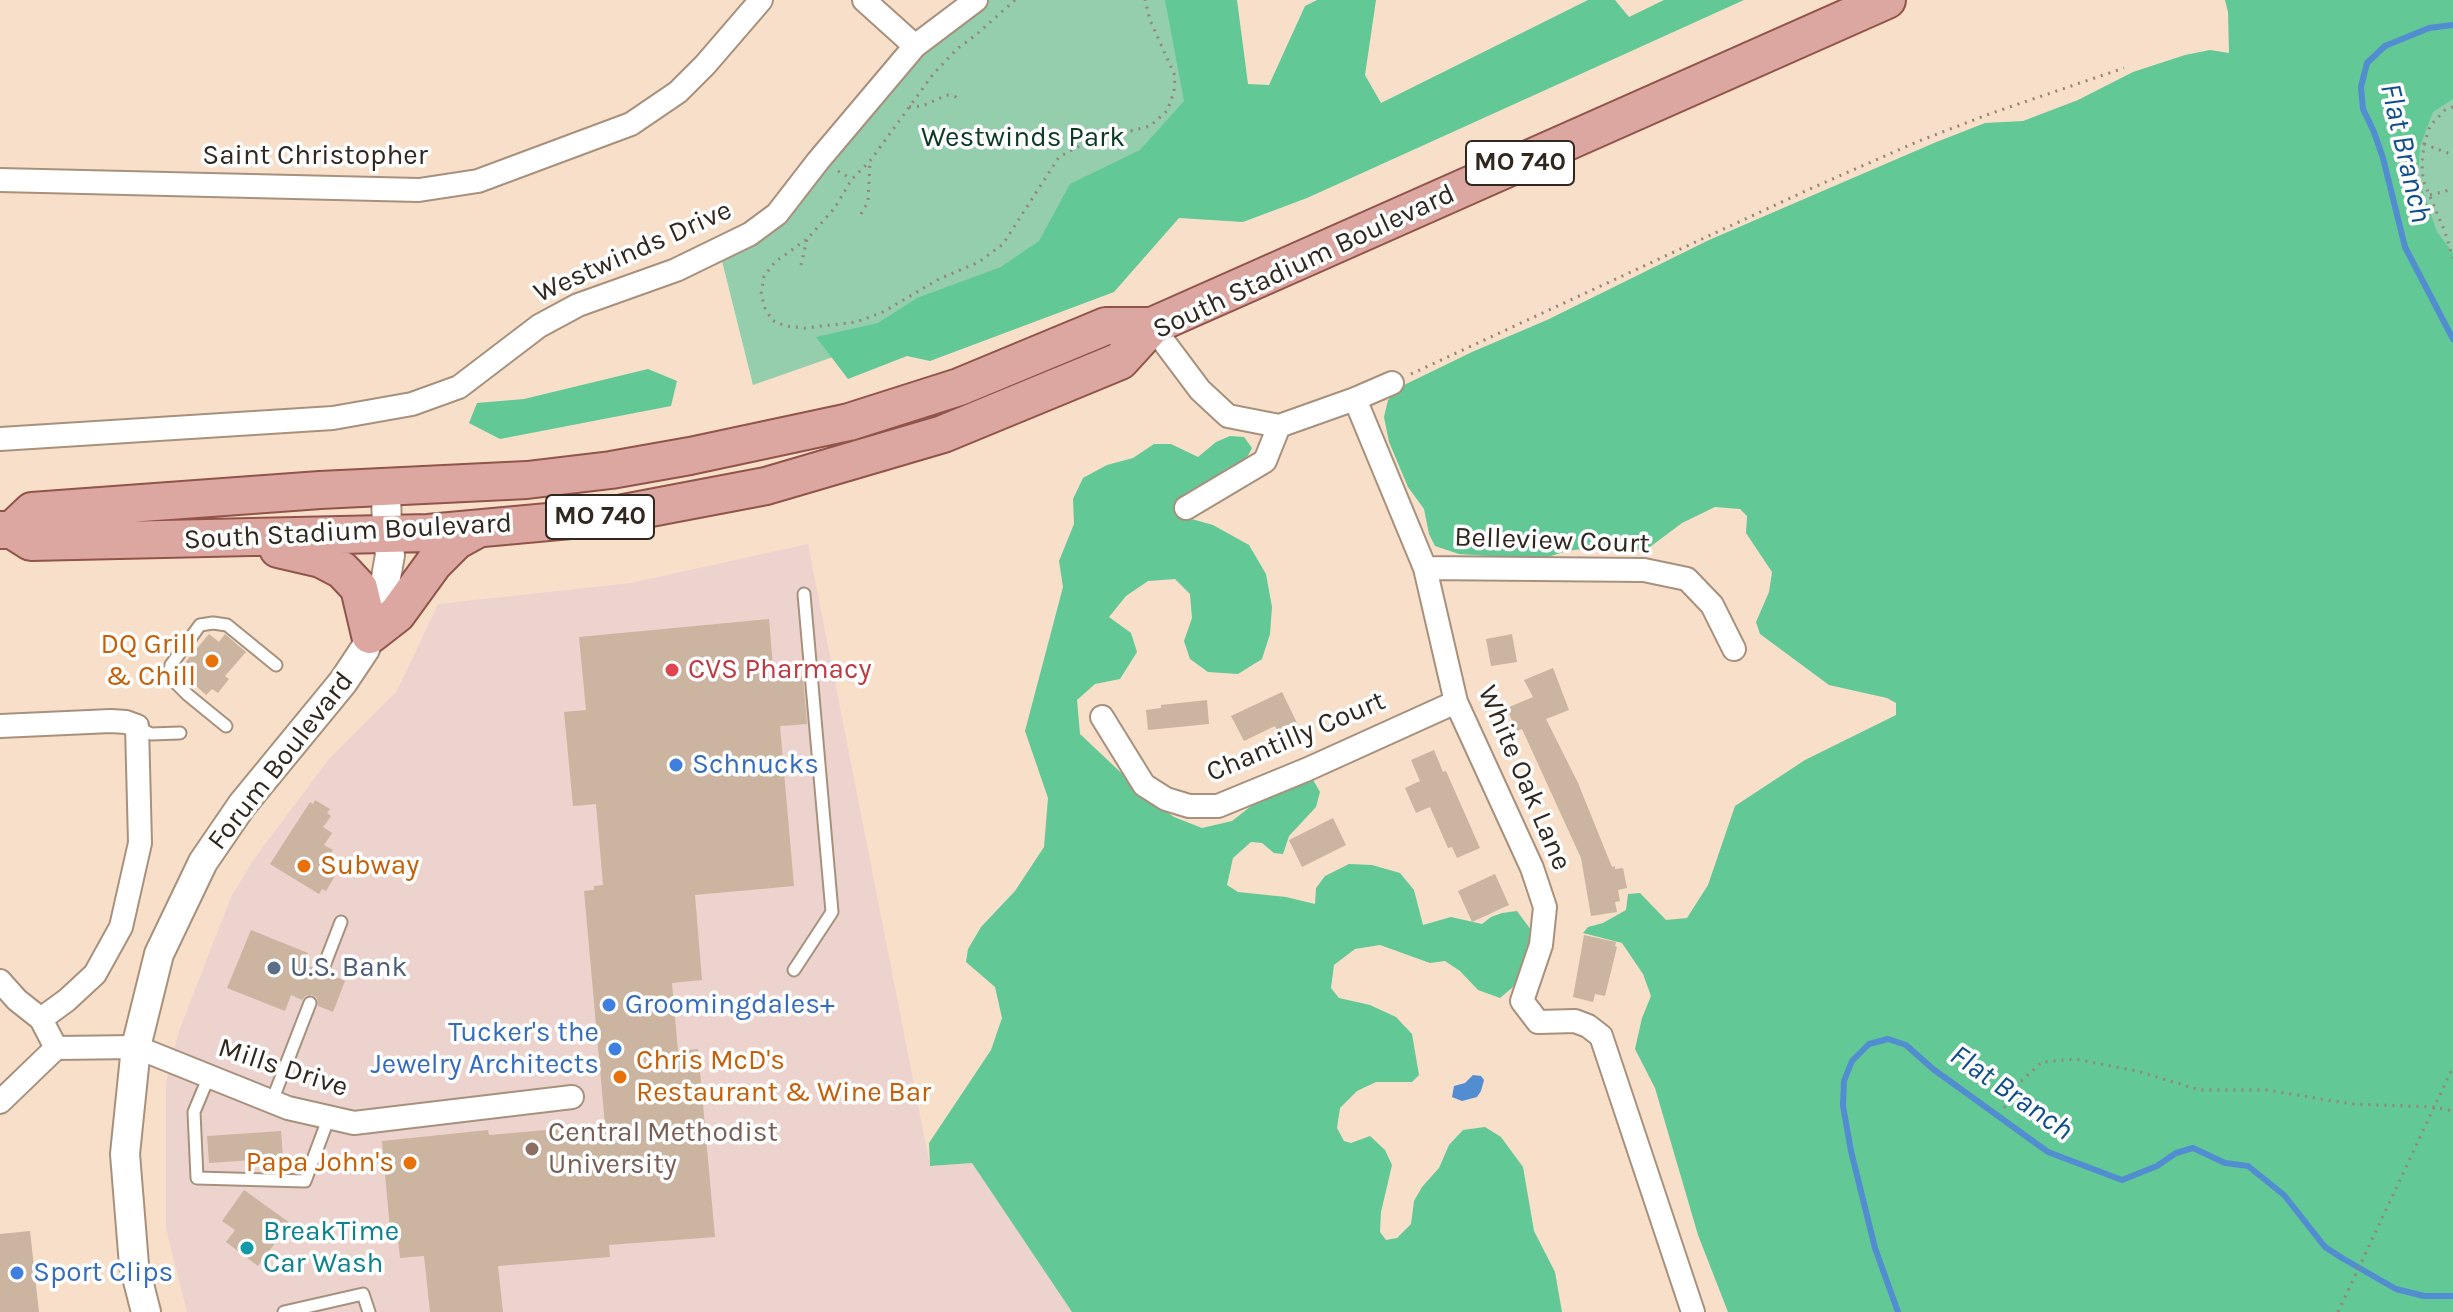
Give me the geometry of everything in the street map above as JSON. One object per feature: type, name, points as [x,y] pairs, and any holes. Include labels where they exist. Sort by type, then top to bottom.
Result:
[{"type":"main road","points":[[1810,34],[1810,25],[1827,0]]},
{"type":"main road","name":"South Stadium Boulevard","points":[[6,530],[31,542],[245,539],[478,529],[603,517],[766,486],[943,434],[1120,361],[1152,326],[1887,0]]},
{"type":"main road","name":"MO 740","points":[[6,530],[32,511],[320,490],[527,480],[611,470],[767,441],[849,422],[959,387],[1106,326],[1152,326]]},
{"type":"main road","points":[[245,539],[321,559],[342,570],[359,588],[370,635],[397,614],[434,563],[456,541],[478,529]]},
{"type":"street","name":"Saint Christopher","points":[[0,180],[419,190],[478,181],[631,124],[678,92],[761,0]]},
{"type":"street","points":[[864,0],[915,46]]},
{"type":"street","name":"Westwinds Drive","points":[[0,439],[333,418],[412,404],[459,387],[539,326],[578,305],[676,270],[750,234],[777,214],[915,46],[976,0]]},
{"type":"street","points":[[1152,326],[1200,390],[1228,416],[1279,426],[1392,383]]},
{"type":"street","name":"White Oak Lane","points":[[1355,399],[1425,568],[1456,702],[1532,868],[1545,907],[1541,945],[1522,1001],[1538,1022],[1575,1021],[1601,1036],[1693,1312]]},
{"type":"street","points":[[1186,508],[1265,461],[1279,426]]},
{"type":"street","name":"Forum Boulevard","points":[[146,1312],[134,1265],[125,1154],[136,1047],[159,954],[203,862],[242,805],[343,682],[365,649],[382,600],[390,555],[386,489]]},
{"type":"street","name":"Belleview Court","points":[[1425,568],[1644,570],[1687,579],[1712,605],[1734,649]]},
{"type":"street","name":"Chantilly Court","points":[[1102,717],[1144,785],[1166,799],[1189,806],[1218,806],[1456,702]]},
{"type":"street","points":[[0,726],[111,721],[137,726],[140,843],[121,927],[95,974],[41,1019]]},
{"type":"street","points":[[0,981],[41,1019],[56,1048],[0,1102]]},
{"type":"street","name":"Mills Drive","points":[[56,1048],[136,1047],[288,1108],[354,1123],[572,1097]]},
{"type":"lane","points":[[794,970],[832,912],[804,594]]},
{"type":"lane","points":[[226,726],[188,695],[170,671],[171,665],[200,625],[227,625],[276,665]]},
{"type":"lane","points":[[137,726],[151,734],[180,733]]},
{"type":"lane","points":[[322,971],[341,922]]},
{"type":"lane","points":[[272,1101],[310,1003]]},
{"type":"lane","points":[[209,1076],[194,1112],[197,1178],[305,1181],[329,1117]]},
{"type":"lane","points":[[284,1312],[363,1294],[369,1312]]},
{"type":"path","points":[[1015,0],[957,49],[934,73],[870,161],[852,179],[834,209],[807,239],[775,262],[764,276],[761,294],[772,320],[785,326],[805,328],[856,322],[883,312],[939,279],[979,262],[1003,244],[1059,157],[1085,143],[1150,126],[1167,111],[1174,92],[1175,76],[1150,20],[1145,0]]},
{"type":"path","points":[[1392,383],[1919,141],[2124,68]]},
{"type":"path","points":[[909,107],[922,106],[947,95],[956,97],[959,102]]},
{"type":"path","points":[[2453,107],[2445,110],[2430,126],[2424,144],[2423,180],[2453,258]]},
{"type":"path","points":[[2424,144],[2453,155]]},
{"type":"path","points":[[861,214],[868,202],[870,161]]},
{"type":"path","points":[[2428,196],[2453,189]]},
{"type":"path","points":[[801,265],[807,239]]},
{"type":"path","points":[[2004,1108],[2017,1085],[2042,1062],[2074,1059],[2137,1071],[2200,1090],[2267,1090],[2352,1104],[2434,1107],[2453,1111]]},
{"type":"path","points":[[2338,1312],[2453,1067]]},
{"type":"shaded area","points":[[808,544],[930,1166],[972,1163],[1072,1312],[187,1312],[166,1229],[166,1082],[179,1031],[231,897],[254,859],[329,759],[397,691],[438,604],[631,583]]},
{"type":"green space","name":"Westwinds Park","points":[[976,0],[1167,0],[1218,191],[936,321],[753,385],[719,249],[750,234],[915,46]]},
{"type":"green space","points":[[1165,0],[1237,0],[1248,84],[1269,85],[1305,6],[1317,0],[1376,0],[1365,75],[1381,103],[1588,0],[1615,0],[1629,17],[1664,0],[1744,0],[1307,198],[1243,222],[1179,218],[1114,292],[930,361],[907,356],[848,379],[816,337],[878,323],[917,298],[1001,267],[1039,241],[1070,184],[1140,150],[1184,101]]},
{"type":"green space","points":[[2225,0],[2453,0],[2453,99],[2433,112],[2420,146],[2418,177],[2437,232],[2453,253],[2453,1312],[1728,1312],[1698,1235],[1655,1088],[1635,1049],[1651,996],[1643,974],[1622,943],[1583,933],[1588,927],[1603,923],[1626,910],[1628,894],[1640,893],[1666,920],[1687,918],[1708,885],[1735,806],[1805,760],[1896,715],[1896,703],[1887,698],[1829,685],[1760,634],[1756,622],[1769,592],[1772,572],[1746,533],[1747,516],[1740,509],[1715,507],[1682,523],[1650,547],[1625,553],[1604,546],[1548,557],[1505,557],[1459,554],[1435,546],[1424,509],[1408,487],[1389,442],[1384,417],[1388,400],[1404,385],[1547,320],[1709,240],[1934,143],[1985,123],[2023,121],[2078,100],[2133,72],[2185,55],[2210,50],[2229,53]]},
{"type":"green space","points":[[2453,25],[2453,339],[2367,63]]},
{"type":"green space","points":[[648,369],[677,381],[671,406],[500,439],[469,423],[477,403],[524,399]]},
{"type":"green space","points":[[1230,436],[1244,437],[1252,448],[1244,463],[1175,507],[1188,518],[1213,525],[1249,545],[1266,574],[1272,607],[1270,634],[1262,659],[1238,674],[1208,672],[1190,659],[1184,641],[1192,618],[1190,594],[1175,579],[1148,581],[1126,596],[1109,617],[1131,633],[1137,652],[1120,679],[1095,684],[1077,700],[1080,734],[1151,801],[1174,817],[1202,828],[1232,821],[1278,785],[1312,778],[1320,792],[1316,807],[1289,836],[1283,854],[1274,853],[1262,843],[1251,842],[1233,858],[1227,885],[1238,892],[1286,897],[1315,904],[1316,888],[1325,876],[1349,864],[1372,865],[1400,873],[1414,890],[1423,925],[1451,917],[1482,924],[1491,917],[1517,911],[1531,930],[1524,966],[1513,987],[1500,998],[1478,990],[1445,961],[1430,963],[1380,945],[1355,949],[1334,965],[1331,988],[1339,998],[1370,1005],[1396,1017],[1412,1034],[1419,1075],[1412,1082],[1376,1082],[1357,1091],[1340,1108],[1337,1128],[1344,1141],[1351,1143],[1370,1136],[1385,1150],[1392,1165],[1381,1212],[1380,1232],[1386,1240],[1397,1238],[1411,1224],[1414,1201],[1439,1168],[1449,1145],[1463,1130],[1485,1127],[1501,1137],[1523,1167],[1534,1231],[1555,1272],[1562,1312],[1072,1312],[972,1163],[930,1166],[929,1143],[991,1050],[1002,1018],[995,987],[966,962],[968,949],[981,927],[1015,891],[1044,847],[1048,798],[1025,731],[1063,587],[1059,561],[1074,524],[1073,499],[1083,478],[1107,465],[1133,458],[1154,444],[1171,444],[1198,457],[1216,442]]},
{"type":"water","points":[[1473,1075],[1481,1076],[1484,1080],[1477,1097],[1462,1101],[1452,1097],[1454,1086],[1465,1083]]},
{"type":"building","points":[[769,619],[774,679],[803,676],[807,724],[780,726],[794,886],[695,895],[702,980],[672,983],[678,1051],[698,1049],[715,1237],[609,1245],[610,1257],[498,1266],[503,1312],[430,1312],[424,1256],[400,1258],[398,1239],[391,1240],[382,1141],[488,1130],[489,1135],[605,1125],[584,891],[603,885],[596,804],[573,806],[564,712],[586,710],[579,637]]},
{"type":"building","name":"DQ Grill & Chill","points":[[209,634],[219,642],[225,634],[246,652],[225,676],[229,679],[218,693],[212,689],[206,695],[179,670]]},
{"type":"building","points":[[1512,634],[1517,662],[1491,666],[1486,639]]},
{"type":"building","points":[[1553,668],[1569,710],[1546,719],[1578,783],[1612,867],[1623,868],[1627,888],[1618,890],[1620,901],[1615,902],[1617,912],[1591,916],[1581,858],[1522,729],[1516,731],[1507,708],[1533,697],[1524,680]]},
{"type":"building","points":[[1282,692],[1298,725],[1279,735],[1275,726],[1244,741],[1231,716]]},
{"type":"building","points":[[1207,700],[1209,724],[1148,730],[1146,710],[1161,708],[1161,705]]},
{"type":"building","points":[[1434,750],[1480,848],[1457,858],[1452,847],[1448,848],[1430,807],[1416,813],[1405,788],[1420,781],[1411,760]]},
{"type":"building","points":[[315,800],[330,809],[327,813],[331,816],[323,827],[332,833],[324,845],[333,850],[326,861],[336,868],[326,891],[322,889],[319,894],[270,864],[310,802],[313,804]]},
{"type":"building","points":[[1333,818],[1346,845],[1302,867],[1289,840]]},
{"type":"building","points":[[1495,874],[1509,905],[1472,922],[1458,891]]},
{"type":"building","name":"U.S. Bank","points":[[251,930],[308,953],[304,964],[314,968],[318,979],[330,974],[345,981],[333,1012],[318,1006],[317,998],[312,995],[302,1000],[291,995],[285,1011],[227,988]]},
{"type":"building","points":[[1584,935],[1616,942],[1617,947],[1605,996],[1595,994],[1593,1002],[1573,997]]},
{"type":"building","points":[[281,1131],[283,1158],[209,1163],[207,1136]]},
{"type":"building","points":[[244,1190],[290,1223],[258,1266],[226,1242],[235,1230],[222,1221]]},
{"type":"building","name":"Sport Clips","points":[[30,1231],[39,1312],[0,1312],[0,1234]]},
{"type":"waterway","name":"Flat Branch","points":[[2453,25],[2429,28],[2385,46],[2367,63],[2361,87],[2363,109],[2383,158],[2405,247],[2453,339]]},
{"type":"waterway","name":"Flat Branch","points":[[1898,1312],[1875,1248],[1843,1106],[1844,1081],[1852,1061],[1869,1044],[1888,1039],[1906,1045],[1933,1069],[2048,1152],[2122,1180],[2157,1166],[2176,1153],[2193,1148],[2225,1163],[2248,1166],[2284,1195],[2325,1247],[2342,1258],[2396,1289],[2424,1296],[2453,1296]]},
{"type":"place","name":"DQ Grill & Chill","points":[[212,661]]},
{"type":"place","name":"CVS Pharmacy","points":[[672,670]]},
{"type":"place","name":"Schnucks","points":[[676,765]]},
{"type":"place","name":"Subway","points":[[304,866]]},
{"type":"place","name":"U.S. Bank","points":[[274,968]]},
{"type":"place","name":"Groomingdales+","points":[[609,1005]]},
{"type":"place","name":"Tucker's the Jewelry Architects","points":[[615,1049]]},
{"type":"place","name":"Chris McD's Restaurant & Wine Bar","points":[[620,1077]]},
{"type":"place","name":"Central Methodist University","points":[[532,1149]]},
{"type":"place","name":"Papa John's","points":[[410,1163]]},
{"type":"place","name":"BreakTime Car Wash","points":[[247,1248]]},
{"type":"place","name":"Sport Clips","points":[[17,1273]]}]
